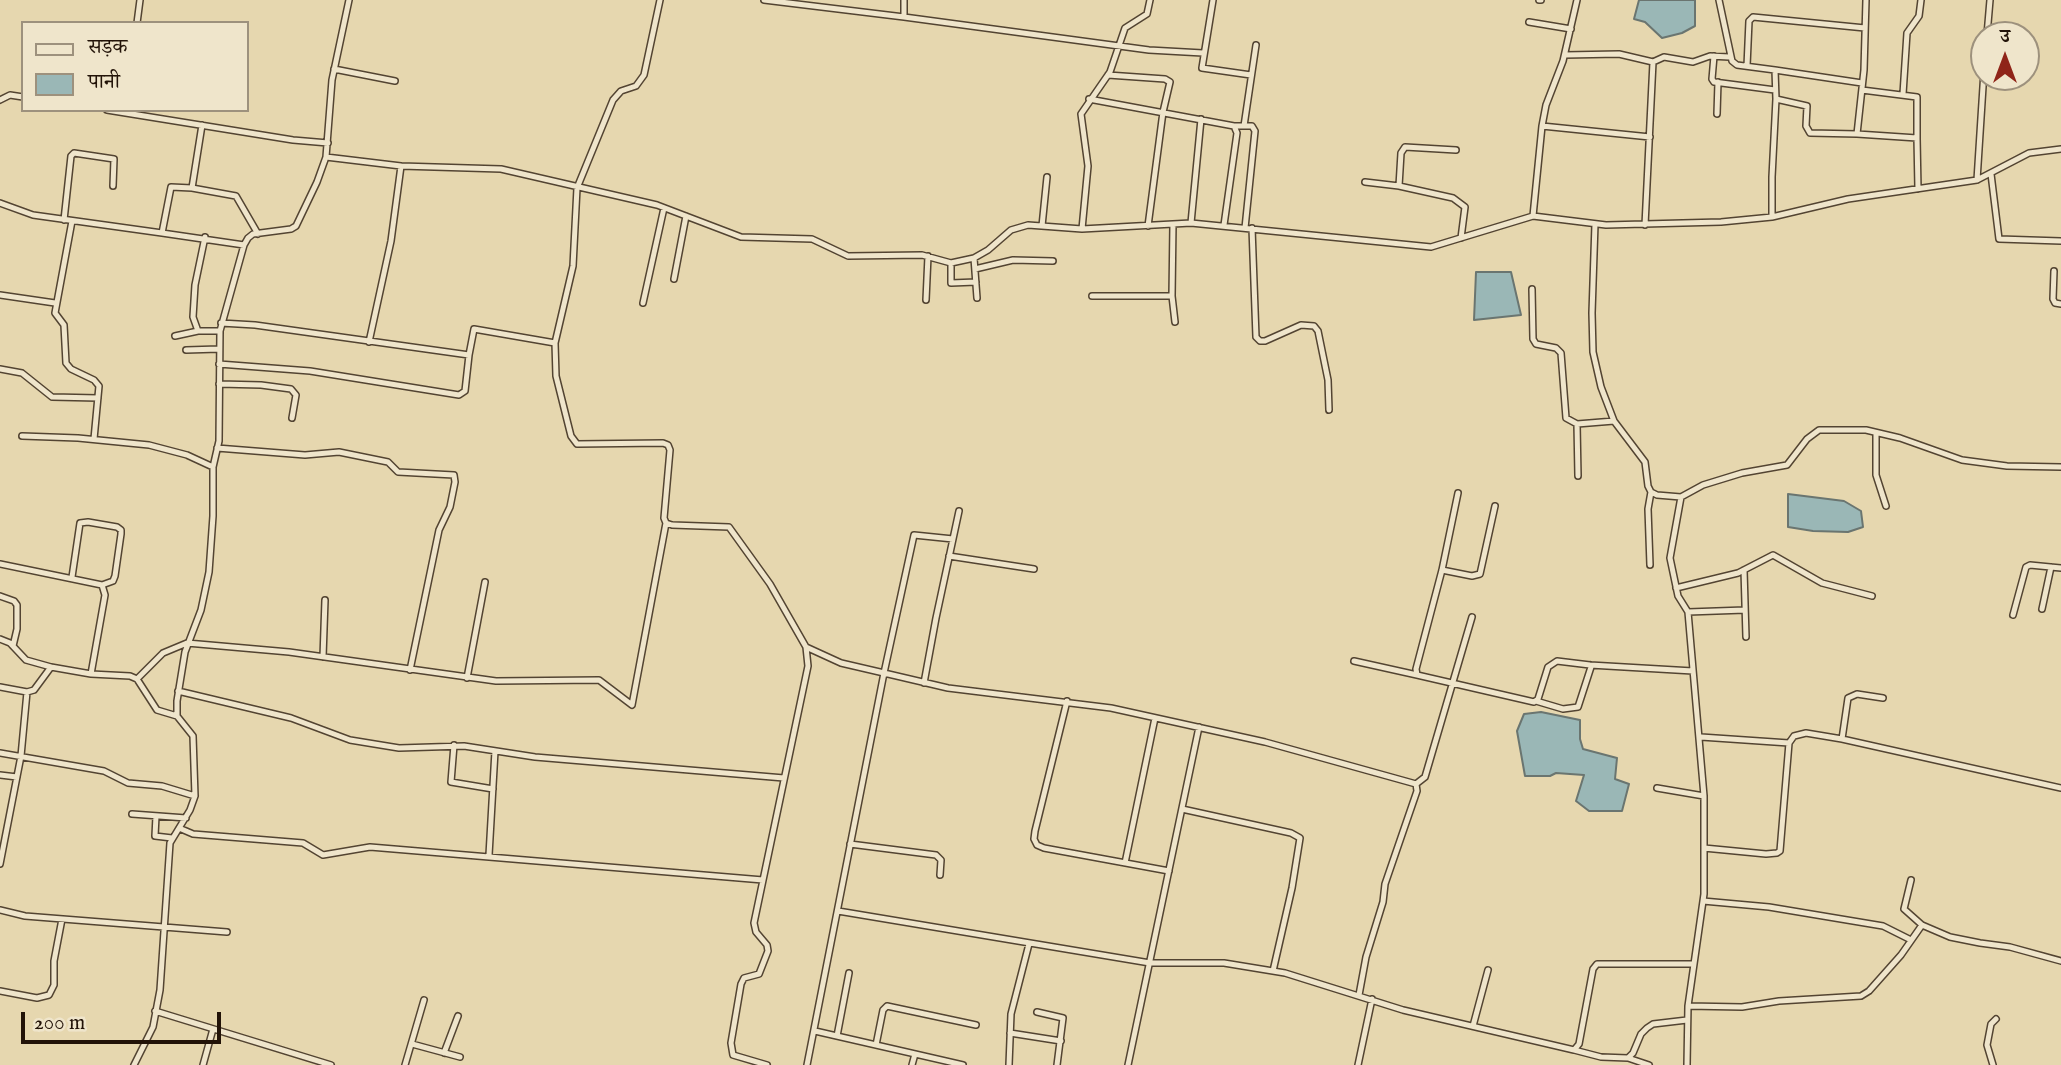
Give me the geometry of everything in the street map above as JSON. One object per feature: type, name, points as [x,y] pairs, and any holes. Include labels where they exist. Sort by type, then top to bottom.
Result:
[{"type":"street","points":[[137,21],[140,0]]},
{"type":"street","points":[[177,716],[178,691],[187,643],[201,610],[209,572],[213,467],[217,448],[219,331],[244,244],[248,238],[258,234],[296,226],[326,157],[334,69],[349,0]]},
{"type":"street","points":[[137,679],[163,653],[187,643],[289,652],[496,681],[599,680],[632,705],[666,523],[664,518],[670,450],[668,444],[577,444],[572,436],[556,376],[555,343],[573,266],[577,188],[613,100],[621,91],[636,86],[644,75],[660,0]]},
{"type":"street","points":[[764,0],[1149,50],[1203,53]]},
{"type":"street","points":[[904,17],[905,0]]},
{"type":"street","points":[[1083,229],[1088,166],[1087,145],[1080,119],[1089,99],[1108,75],[1125,29],[1147,14],[1150,0]]},
{"type":"street","points":[[1213,0],[1202,68],[1251,75]]},
{"type":"street","points":[[1533,216],[1546,105],[1565,55],[1577,0]]},
{"type":"street","points":[[1719,0],[1729,57],[1734,64],[1917,97],[1918,189]]},
{"type":"street","points":[[1857,134],[1866,0]]},
{"type":"street","points":[[1903,94],[1907,33],[1919,16],[1921,0]]},
{"type":"street","points":[[1988,21],[1990,0]]},
{"type":"street","points":[[1746,66],[1749,22],[1753,17],[1865,28]]},
{"type":"street","points":[[1529,22],[1571,29]]},
{"type":"street","points":[[1244,126],[1256,45]]},
{"type":"street","points":[[1565,55],[1619,54],[1653,62],[1664,57],[1693,62],[1714,56],[1729,57]]},
{"type":"street","points":[[1714,56],[1712,79],[1775,90]]},
{"type":"street","points":[[1645,225],[1653,62]]},
{"type":"street","points":[[334,69],[395,81]]},
{"type":"street","points":[[1772,217],[1776,99],[1774,70]]},
{"type":"street","points":[[1108,75],[1168,80],[1171,86],[1163,112],[1148,226]]},
{"type":"street","points":[[1717,114],[1718,82]]},
{"type":"street","points":[[1977,180],[1983,91]]},
{"type":"street","points":[[0,100],[10,95],[21,97]]},
{"type":"street","points":[[1089,99],[1234,126],[1252,126],[1255,131],[1245,228]]},
{"type":"street","points":[[1776,99],[1807,106],[1806,126],[1810,133],[1917,138]]},
{"type":"street","points":[[120,112],[293,140],[328,143]]},
{"type":"street","points":[[1191,223],[1201,119]]},
{"type":"street","points":[[192,188],[202,125]]},
{"type":"street","points":[[1224,225],[1237,133],[1234,126]]},
{"type":"street","points":[[1542,126],[1650,137]]},
{"type":"street","points":[[1399,186],[1401,153],[1405,147],[1456,150]]},
{"type":"street","points":[[326,157],[401,166],[501,170],[664,208],[741,237],[816,240],[848,256],[928,256],[951,263],[985,253],[1018,226],[1083,229],[1191,223],[1431,247],[1533,216],[1595,224],[1645,225],[1772,217],[1840,200],[1977,180],[2029,153],[2061,149]]},
{"type":"street","points":[[64,220],[71,156],[75,153],[114,159],[113,186]]},
{"type":"street","points":[[369,342],[391,241],[401,166]]},
{"type":"street","points":[[1992,174],[1999,239],[2061,241]]},
{"type":"street","points":[[1042,226],[1047,177]]},
{"type":"street","points":[[1365,182],[1448,196],[1463,204],[1465,211],[1461,238]]},
{"type":"street","points":[[162,233],[171,187],[236,196],[258,234]]},
{"type":"street","points":[[0,203],[27,213],[64,220],[244,244]]},
{"type":"street","points":[[643,303],[664,208]]},
{"type":"street","points":[[674,279],[686,216]]},
{"type":"street","points":[[72,221],[55,303],[55,316],[64,325],[66,363],[71,369],[97,382],[94,439]]},
{"type":"street","points":[[1173,224],[1172,296],[1175,322]]},
{"type":"street","points":[[1595,224],[1593,352],[1601,387],[1614,421],[1645,462],[1651,492],[1648,509],[1650,565]]},
{"type":"street","points":[[1252,228],[1256,337],[1265,341],[1301,325],[1314,326],[1318,331],[1328,380],[1329,410]]},
{"type":"street","points":[[198,331],[192,317],[195,285],[205,237]]},
{"type":"street","points":[[926,300],[928,256]]},
{"type":"street","points":[[974,258],[977,299]]},
{"type":"street","points":[[975,269],[1013,260],[1054,261]]},
{"type":"street","points":[[951,263],[951,283],[976,282]]},
{"type":"street","points":[[2054,271],[2053,299],[2054,303],[2061,304]]},
{"type":"street","points":[[1532,289],[1533,339],[1536,344],[1556,348],[1560,353],[1566,418],[1577,424],[1614,421]]},
{"type":"street","points":[[0,295],[55,303]]},
{"type":"street","points":[[1092,296],[1172,296]]},
{"type":"street","points":[[221,324],[255,325],[469,355]]},
{"type":"street","points":[[219,364],[310,371],[459,395],[465,391],[474,329],[555,343]]},
{"type":"street","points":[[175,336],[198,331],[219,331]]},
{"type":"street","points":[[186,350],[219,349]]},
{"type":"street","points":[[0,369],[23,373],[52,397],[98,398]]},
{"type":"street","points":[[219,384],[291,389],[296,395],[292,418]]},
{"type":"street","points":[[1577,424],[1578,476]]},
{"type":"street","points":[[1651,492],[1681,497],[1703,485],[1742,473],[1787,465],[1807,439],[1819,430],[1866,430],[1900,438],[1962,460],[2007,466],[2061,467]]},
{"type":"street","points":[[1876,433],[1875,470],[1886,506]]},
{"type":"street","points":[[22,436],[149,445],[187,455],[213,467]]},
{"type":"street","points":[[217,448],[305,455],[339,452],[388,462],[398,472],[454,475],[450,507],[439,530],[410,670]]},
{"type":"street","points":[[1417,676],[1416,669],[1442,570],[1458,493]]},
{"type":"street","points":[[1681,497],[1670,558],[1676,588],[1688,612],[1701,737],[1704,796],[1703,901],[1688,1006],[1687,1065]]},
{"type":"street","points":[[1442,570],[1472,576],[1479,574],[1495,506]]},
{"type":"street","points":[[924,683],[959,511]]},
{"type":"street","points":[[0,564],[102,585],[113,581],[115,576],[121,530],[88,522],[80,523],[72,577]]},
{"type":"street","points":[[666,523],[729,527],[770,584],[806,648],[808,666],[754,923],[755,932],[767,944],[768,951],[759,974],[744,978],[741,984],[731,1043],[732,1058],[767,1065]]},
{"type":"street","points":[[807,1065],[914,535],[953,539]]},
{"type":"street","points":[[949,556],[1034,569]]},
{"type":"street","points":[[1676,588],[1744,570],[1769,556],[1777,556],[1822,583],[1872,596]]},
{"type":"street","points":[[2013,615],[2026,567],[2030,565],[2061,568]]},
{"type":"street","points":[[2042,609],[2051,567]]},
{"type":"street","points":[[1744,570],[1746,637]]},
{"type":"street","points":[[467,678],[485,582]]},
{"type":"street","points":[[91,674],[105,595],[102,585]]},
{"type":"street","points":[[0,596],[14,601],[17,605],[18,629],[13,646]]},
{"type":"street","points":[[323,657],[325,600]]},
{"type":"street","points":[[1688,612],[1745,610]]},
{"type":"street","points":[[1359,995],[1366,957],[1383,902],[1385,884],[1416,784],[1425,776],[1472,617]]},
{"type":"street","points":[[0,639],[13,646],[26,660],[91,674],[137,679]]},
{"type":"street","points":[[806,648],[841,663],[924,683],[985,693],[1067,701],[1199,727],[1265,742],[1416,784]]},
{"type":"street","points":[[1354,661],[1563,709],[1578,708],[1590,665]]},
{"type":"street","points":[[1536,701],[1546,672],[1552,663],[1562,661],[1693,671]]},
{"type":"street","points":[[0,687],[27,692],[37,686],[51,667]]},
{"type":"street","points":[[134,1065],[153,1027],[160,990],[169,850],[172,838],[186,818],[195,796],[193,736],[177,716],[157,710],[137,679]]},
{"type":"street","points":[[178,691],[291,718],[350,740],[399,748],[454,745],[535,757],[784,778]]},
{"type":"street","points":[[0,864],[3,831],[21,756],[27,692]]},
{"type":"street","points":[[1842,739],[1848,698],[1857,694],[1883,698]]},
{"type":"street","points":[[1067,701],[1034,839],[1037,845],[1169,871]]},
{"type":"street","points":[[1125,863],[1155,718]]},
{"type":"street","points":[[1128,1065],[1199,727]]},
{"type":"street","points":[[1704,849],[1766,855],[1780,851],[1789,743],[1794,736],[1806,733],[2061,788]]},
{"type":"street","points":[[1701,737],[1789,743]]},
{"type":"street","points":[[454,745],[452,782],[493,789]]},
{"type":"street","points":[[489,855],[495,751]]},
{"type":"street","points":[[0,753],[104,771],[128,783],[162,786],[195,796]]},
{"type":"street","points":[[0,775],[17,777]]},
{"type":"street","points":[[1657,788],[1704,796]]},
{"type":"street","points":[[1182,809],[1291,833],[1300,838],[1292,888],[1273,971]]},
{"type":"street","points":[[132,814],[186,818]]},
{"type":"street","points":[[156,816],[155,836],[172,838]]},
{"type":"street","points":[[178,828],[193,834],[303,843],[323,855],[370,846],[409,852],[489,855],[763,880]]},
{"type":"street","points":[[850,844],[936,855],[941,860],[940,875]]},
{"type":"street","points":[[1911,880],[1904,909],[1922,925],[1950,937],[2010,947],[2061,961]]},
{"type":"street","points":[[1703,901],[1769,907],[1883,926],[1911,940]]},
{"type":"street","points":[[0,910],[25,916],[227,932]]},
{"type":"street","points":[[838,911],[1150,963],[1224,964],[1273,971],[1404,1010],[1601,1057],[1628,1058],[1649,1065]]},
{"type":"street","points":[[0,991],[37,998],[49,995],[54,985],[54,961],[62,919]]},
{"type":"street","points":[[1688,1006],[1742,1007],[1779,1001],[1861,996],[1869,991],[1893,964],[1922,925]]},
{"type":"street","points":[[1009,1065],[1011,1014],[1029,944]]},
{"type":"street","points":[[1574,1050],[1579,1044],[1593,969],[1597,964],[1693,964]]},
{"type":"street","points":[[1473,1026],[1488,970]]},
{"type":"street","points":[[837,1036],[849,973]]},
{"type":"street","points":[[1358,1065],[1372,999]]},
{"type":"street","points":[[405,1065],[424,1000]]},
{"type":"street","points":[[876,1045],[883,1010],[887,1006],[976,1025]]},
{"type":"street","points":[[155,1011],[331,1065]]},
{"type":"street","points":[[1037,1012],[1063,1018],[1057,1065]]},
{"type":"street","points":[[444,1053],[458,1016]]},
{"type":"street","points":[[1993,1065],[1987,1045],[1991,1024],[1996,1019]]},
{"type":"street","points":[[1628,1058],[1647,1028],[1653,1024],[1687,1020]]},
{"type":"street","points":[[203,1065],[213,1029]]},
{"type":"street","points":[[815,1031],[915,1054],[934,1062],[963,1065]]},
{"type":"street","points":[[1010,1033],[1061,1041]]},
{"type":"street","points":[[411,1044],[460,1058]]},
{"type":"street","points":[[912,1065],[915,1054]]},
{"type":"water","points":[[1639,0],[1695,0],[1695,26],[1682,33],[1662,38],[1645,22],[1634,19]]},
{"type":"water","points":[[1476,272],[1511,272],[1521,315],[1474,320]]},
{"type":"water","points":[[1788,494],[1844,501],[1861,511],[1863,527],[1848,532],[1788,527]]},
{"type":"water","points":[[1541,712],[1580,720],[1583,749],[1617,758],[1615,779],[1629,784],[1622,811],[1589,811],[1576,801],[1584,775],[1556,773],[1550,776],[1525,776],[1517,731],[1524,714]]}]
